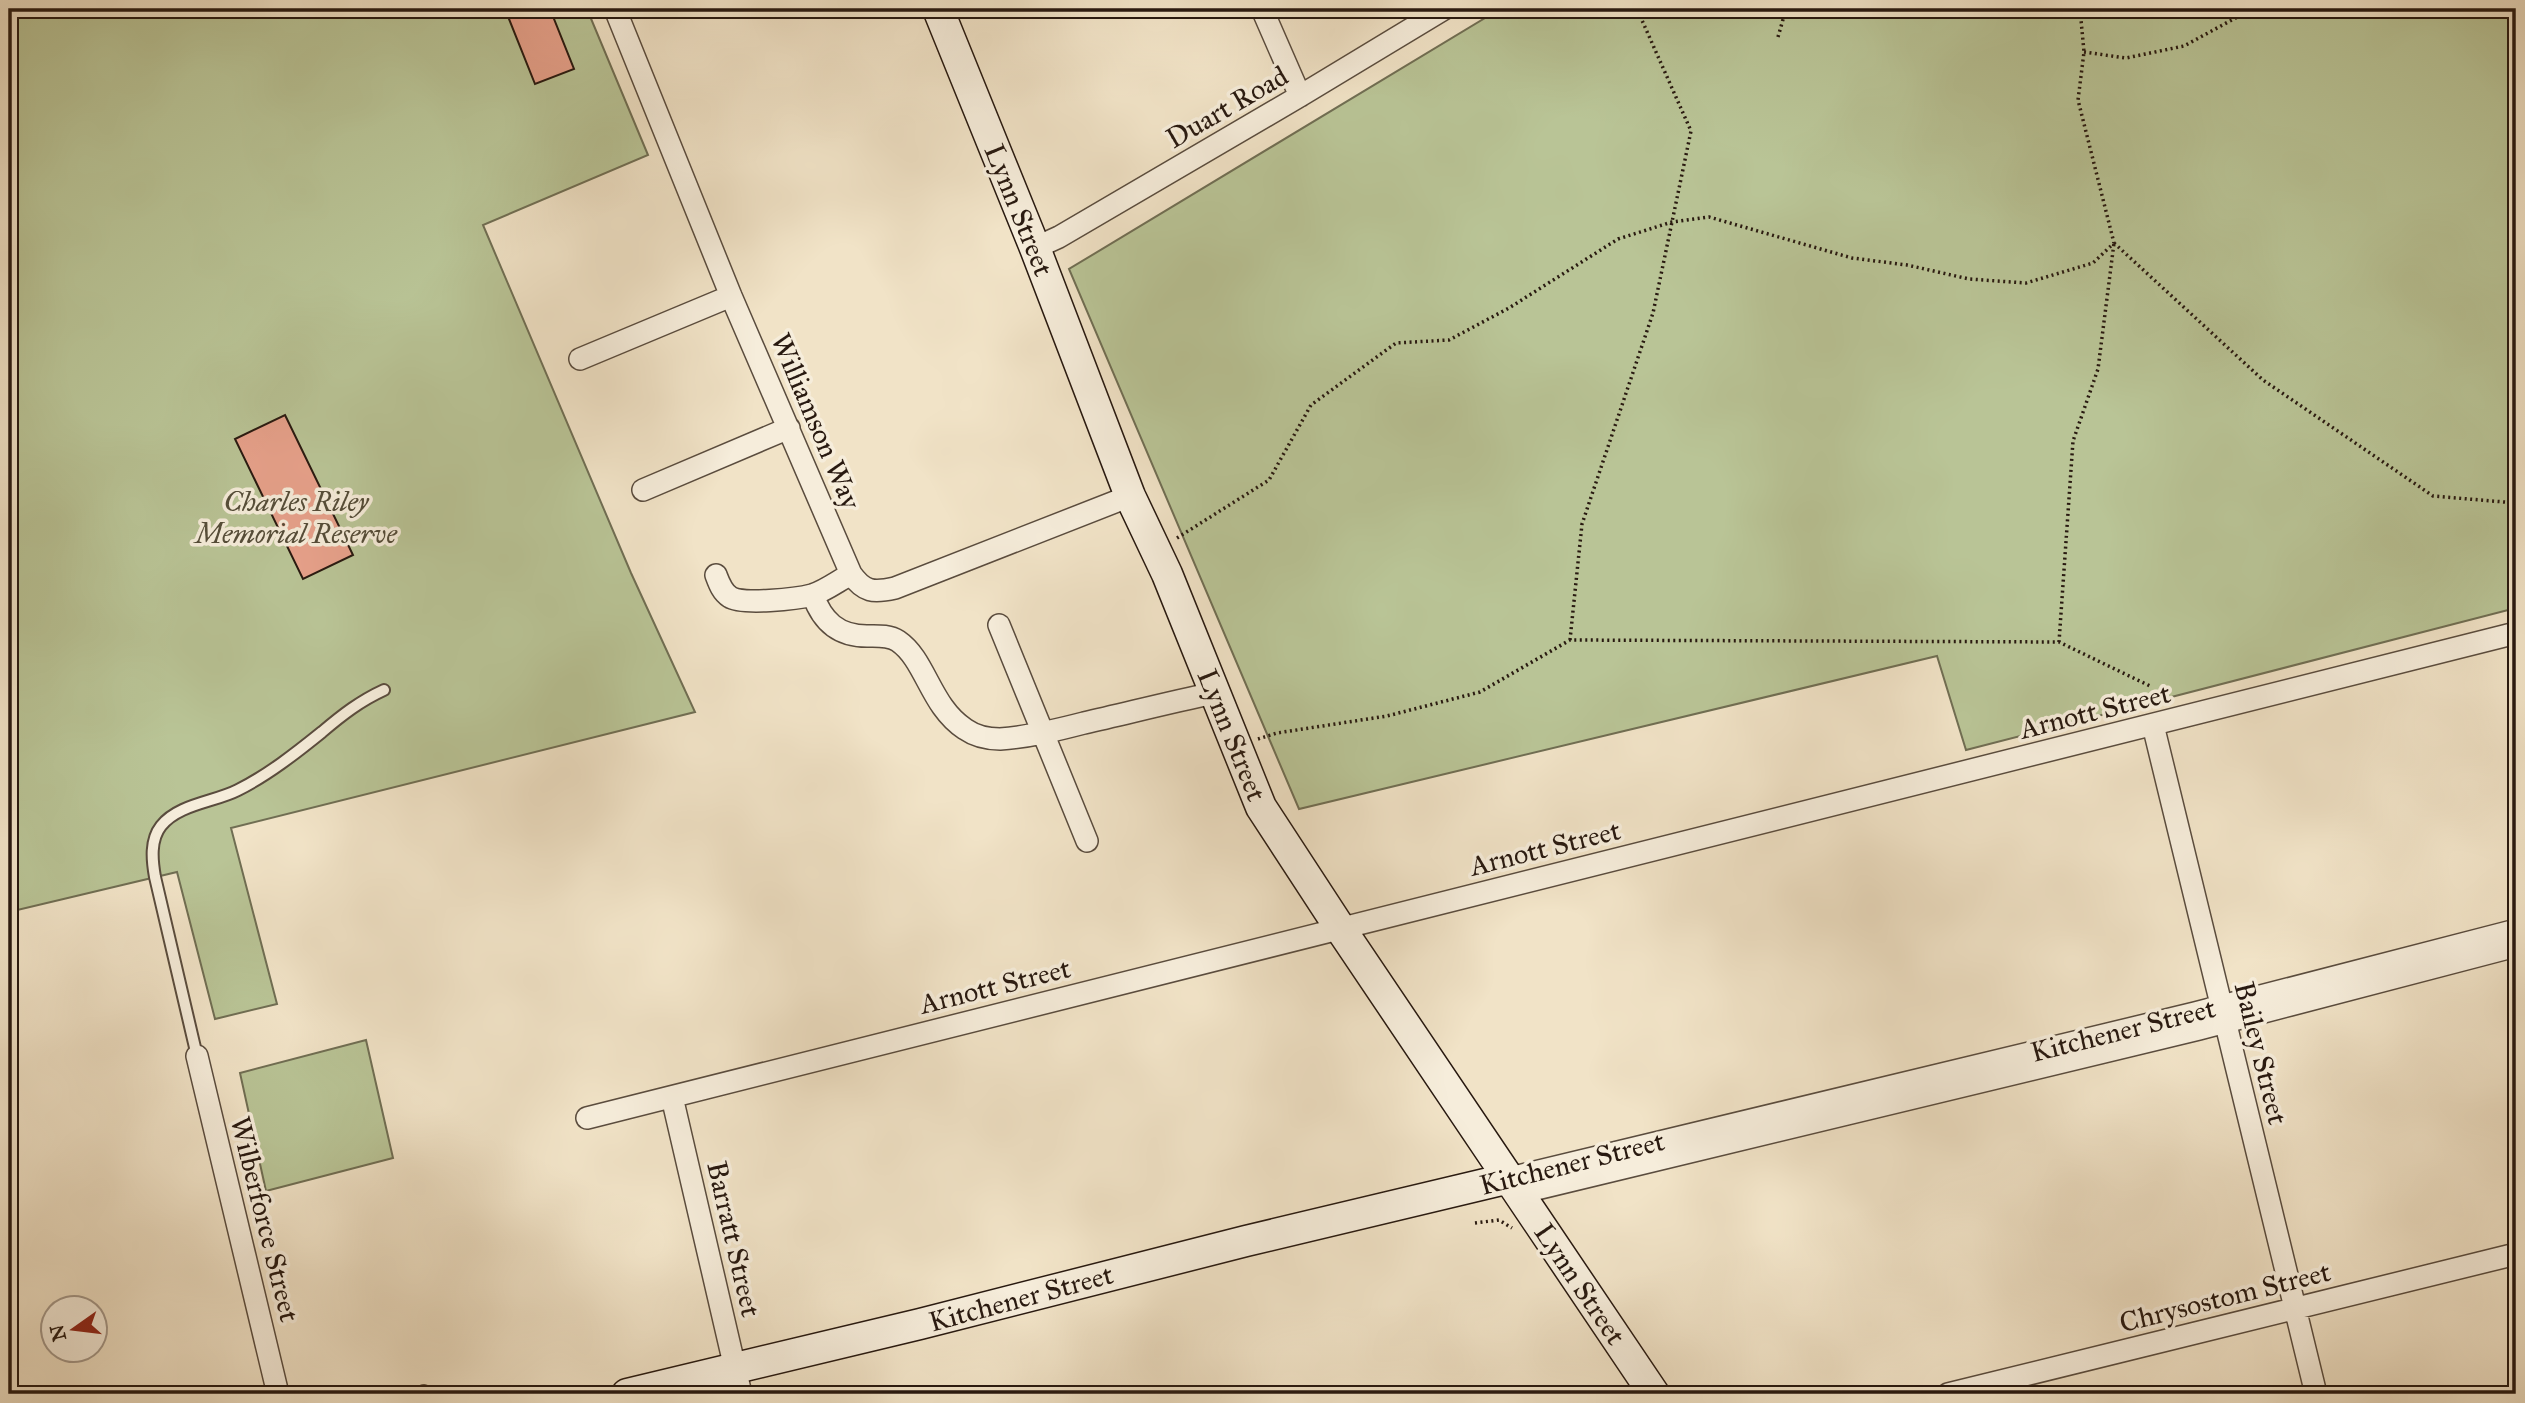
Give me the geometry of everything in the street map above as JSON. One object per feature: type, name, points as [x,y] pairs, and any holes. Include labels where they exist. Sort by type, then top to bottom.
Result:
[{"type":"street","name":"Williamson Way","points":[[615,9],[731,296],[851,574]]},
{"type":"street","name":"Lynn Street","points":[[938,9],[1035,248],[1130,496],[1156,551],[1261,807],[1654,1394]]},
{"type":"street","points":[[1262,9],[1300,96]]},
{"type":"street","name":"Duart Road","points":[[1035,248],[1059,237],[1444,9]]},
{"type":"street","points":[[580,359],[731,296]]},
{"type":"street","points":[[643,490],[789,428]]},
{"type":"street","points":[[716,575],[720,587],[729,597],[738,601],[786,599],[813,594],[851,574],[859,585],[869,590],[881,591],[895,588],[1130,496]]},
{"type":"street","points":[[813,594],[827,623],[841,632],[888,637],[898,641],[910,653],[937,702],[949,716],[966,730],[984,737],[999,739],[1042,733],[1214,693]]},
{"type":"street","points":[[999,625],[1087,841]]},
{"type":"street","name":"Arnott Street","points":[[587,1118],[2516,633]]},
{"type":"street","name":"Bailey Street","points":[[2153,725],[2316,1394]]},
{"type":"street","name":"Kitchener Street","points":[[2223,1014],[2516,930]]},
{"type":"street","name":"Kitchener Street","points":[[699,1394],[738,1382],[925,1340],[1515,1186],[2223,1014],[2516,946]]},
{"type":"street","name":"Wilberforce Street","points":[[197,1056],[278,1394]]},
{"type":"street","name":"Barratt Street","points":[[672,1097],[738,1382]]},
{"type":"street","name":"Chrysostom Street","points":[[1948,1394],[2516,1254]]},
{"type":"street","name":"Kitchener Street","points":[[627,1394],[738,1382]]},
{"type":"lane","points":[[197,1056],[155,877],[152,857],[160,826],[188,808],[219,799],[268,772],[345,712],[365,698],[384,690]]},
{"type":"lane","points":[[415,1394],[424,1391],[430,1394]]},
{"type":"path","points":[[1570,640],[1582,524],[1653,313],[1691,131],[1637,9]]},
{"type":"path","points":[[1778,37],[1786,9]]},
{"type":"path","points":[[2059,642],[2073,442],[2098,369],[2114,243],[2078,100],[2084,51],[2080,9]]},
{"type":"path","points":[[2084,51],[2126,58],[2184,46],[2252,9]]},
{"type":"path","points":[[1156,551],[1269,480],[1311,405],[1396,343],[1449,340],[1509,308],[1618,239],[1672,222],[1709,217],[1852,258],[1907,265],[1969,279],[2026,283],[2093,263],[2114,243]]},
{"type":"path","points":[[2114,243],[2263,380],[2433,496],[2516,503]]},
{"type":"path","points":[[1235,745],[1278,733],[1387,716],[1480,692],[1570,640],[2059,642],[2150,686]]},
{"type":"green space","name":"Charles Riley Memorial Reserve","points":[[9,9],[587,9],[648,155],[483,225],[631,573],[695,712],[231,828],[277,1004],[215,1019],[177,872],[9,912]]},
{"type":"green space","points":[[1500,9],[2516,9],[2516,608],[1966,750],[1937,656],[1299,809],[1069,269]]},
{"type":"green space","points":[[366,1040],[393,1158],[266,1191],[240,1073]]},
{"type":"building","points":[[505,9],[550,9],[574,69],[535,84]]},
{"type":"building","points":[[285,415],[353,555],[303,579],[235,439]]}]
